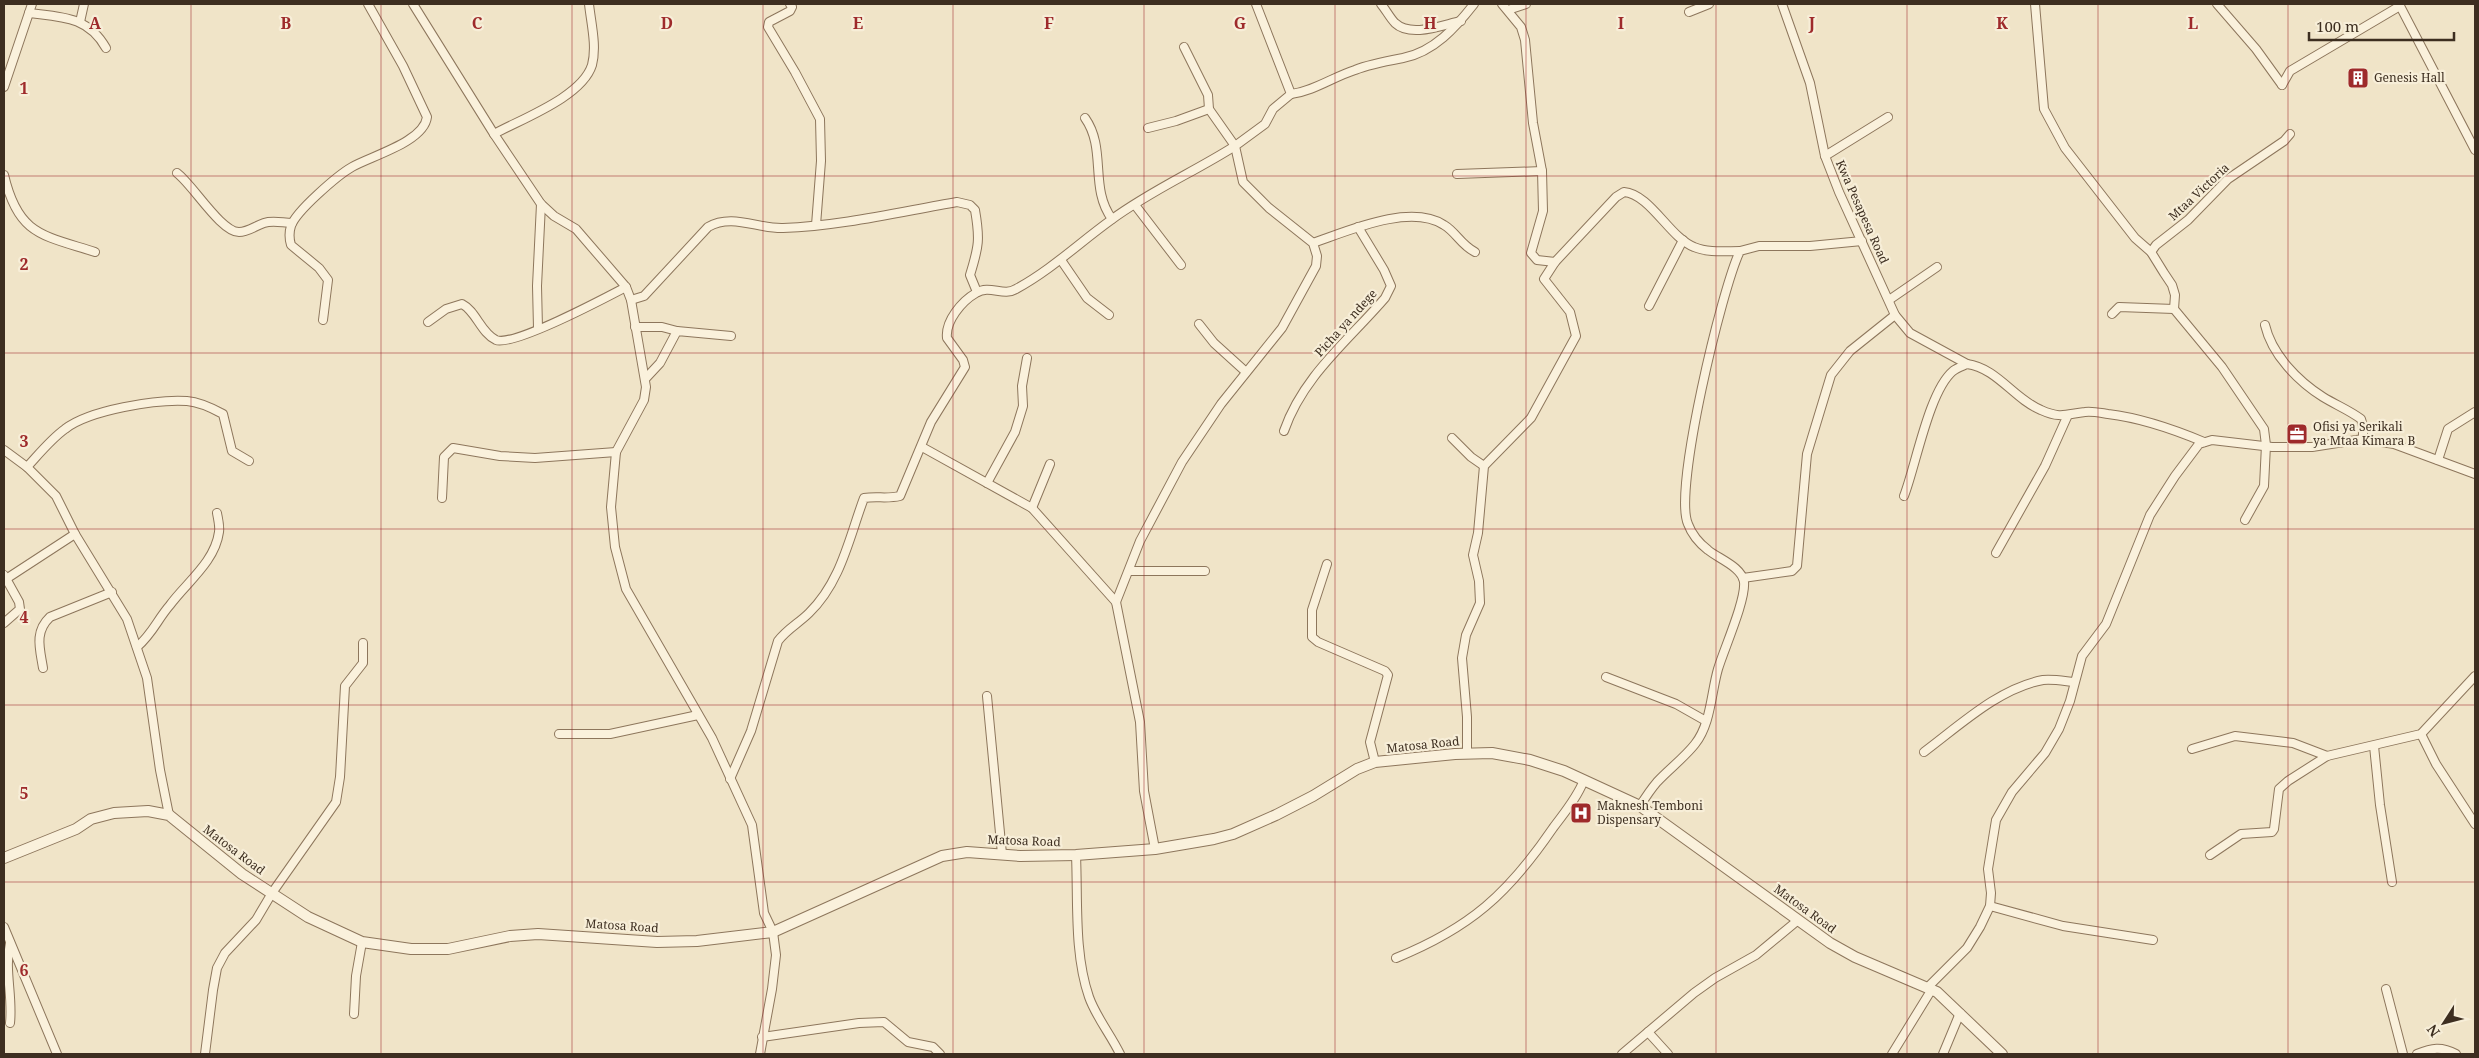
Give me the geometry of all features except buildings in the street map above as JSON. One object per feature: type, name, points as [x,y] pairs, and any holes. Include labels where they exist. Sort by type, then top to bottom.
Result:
[{"type":"street","points":[[5,82],[32,4]]},
{"type":"street","points":[[80,22],[84,4]]},
{"type":"street","points":[[323,320],[328,280],[319,268],[291,245],[292,224],[337,178],[352,167],[398,146],[419,132],[427,122],[427,117],[403,66],[368,4]]},
{"type":"street","points":[[412,4],[494,134],[541,204],[554,216],[576,229],[626,287],[632,300],[635,327],[646,378],[644,400],[616,452],[611,507],[615,547],[626,589],[712,738],[752,825],[764,913],[772,932],[776,954],[772,989],[760,1054]]},
{"type":"street","points":[[494,134],[552,106],[567,96],[588,73],[592,56],[592,26],[589,4]]},
{"type":"street","points":[[790,4],[792,7],[790,11],[770,22],[768,27],[820,119],[821,142],[816,225]]},
{"type":"street","points":[[1256,4],[1291,94]]},
{"type":"street","points":[[1381,4],[1396,23],[1405,30],[1415,30],[1460,21]]},
{"type":"street","points":[[730,778],[751,731],[778,641],[786,630],[809,613],[841,568],[864,498],[888,499],[900,496],[935,416],[965,366],[963,360],[948,343],[948,328],[959,310],[977,292],[984,289],[1012,292],[1062,260],[1112,219],[1172,181],[1204,166],[1235,146],[1265,124],[1273,109],[1291,94],[1303,92],[1354,70],[1404,58],[1426,50],[1443,38],[1474,4]]},
{"type":"street","points":[[1502,4],[1521,26],[1525,40],[1533,123],[1542,171],[1543,211],[1530,253],[1537,260],[1554,262]]},
{"type":"street","points":[[1508,10],[1526,4]]},
{"type":"street","points":[[1688,12],[1708,4]]},
{"type":"street","name":"Kwa Pesapesa Road","points":[[1782,4],[1810,83],[1825,156],[1839,192],[1895,315],[1910,332],[1967,364],[1986,370],[2031,406],[2053,415],[2067,417]]},
{"type":"street","points":[[2034,4],[2041,98],[2047,116],[2065,148],[2097,192],[2135,238],[2151,252],[2172,285],[2175,294],[2174,309],[2222,367],[2264,429],[2266,445],[2264,486],[2245,520]]},
{"type":"street","points":[[2217,4],[2256,49],[2282,85],[2290,71],[2400,5],[2475,150]]},
{"type":"street","points":[[29,13],[80,22],[89,26],[100,37],[106,48]]},
{"type":"street","points":[[1116,602],[1130,571],[1140,541],[1182,462],[1221,404],[1282,328],[1316,266],[1317,256],[1313,243],[1250,191],[1239,172],[1235,146],[1209,109],[1208,95],[1184,47]]},
{"type":"street","points":[[1148,128],[1176,121],[1209,109]]},
{"type":"street","points":[[1825,156],[1888,117]]},
{"type":"street","points":[[1085,118],[1093,129],[1103,207],[1112,219]]},
{"type":"street","name":"Mtaa Victoria","points":[[2151,252],[2156,245],[2188,220],[2228,179],[2284,141],[2290,134]]},
{"type":"street","points":[[1457,174],[1542,171]]},
{"type":"street","points":[[177,173],[189,182],[220,222],[236,232],[246,232],[266,223],[292,224]]},
{"type":"street","points":[[4,175],[12,205],[21,219],[40,235],[95,252]]},
{"type":"street","points":[[1467,754],[1462,658],[1466,635],[1480,602],[1479,581],[1473,556],[1478,534],[1484,466],[1531,418],[1561,361],[1575,342],[1576,329],[1573,318],[1544,282],[1554,262],[1616,197],[1624,192],[1634,195],[1693,247],[1707,250],[1740,251],[1759,246],[1810,246],[1862,240]]},
{"type":"street","points":[[632,300],[644,296],[654,287],[708,227],[714,224],[739,221],[781,228],[816,225],[957,202],[970,206],[975,210],[978,231],[977,258],[970,274],[977,292]]},
{"type":"street","points":[[538,328],[541,204]]},
{"type":"street","points":[[1135,205],[1181,265]]},
{"type":"street","points":[[1313,243],[1358,227],[1400,217],[1432,219],[1446,225],[1464,246],[1475,252]]},
{"type":"street","name":"Picha ya ndege","points":[[1284,431],[1292,408],[1305,386],[1385,298],[1391,286],[1384,270],[1358,227]]},
{"type":"street","points":[[1649,306],[1683,240]]},
{"type":"street","points":[[1640,806],[1656,783],[1695,744],[1706,721],[1718,669],[1745,584],[1738,571],[1707,550],[1695,538],[1687,522],[1685,508],[1688,460],[1703,387],[1730,278],[1740,251]]},
{"type":"street","points":[[1062,260],[1087,298],[1109,315]]},
{"type":"street","points":[[1889,300],[1937,267]]},
{"type":"street","points":[[428,322],[446,309],[462,304],[497,340],[513,339],[567,318],[626,287]]},
{"type":"street","points":[[2112,314],[2119,307],[2174,309]]},
{"type":"street","points":[[1743,578],[1792,571],[1797,566],[1807,454],[1831,375],[1850,351],[1895,315]]},
{"type":"street","points":[[1199,324],[1214,343],[1246,372]]},
{"type":"street","points":[[2265,325],[2269,340],[2278,355],[2304,382],[2322,397],[2361,419],[2364,426],[2363,439]]},
{"type":"street","points":[[635,327],[662,327],[677,331],[731,336]]},
{"type":"street","points":[[646,378],[660,363],[677,331]]},
{"type":"street","points":[[987,483],[1015,432],[1023,406],[1022,386],[1027,358]]},
{"type":"street","points":[[1904,496],[1931,410],[1939,392],[1953,372],[1967,364]]},
{"type":"street","points":[[28,467],[65,428],[87,416],[144,405],[187,401],[208,406],[223,414],[232,451],[249,461]]},
{"type":"street","points":[[1996,553],[2045,466],[2067,417],[2086,412],[2137,419],[2170,428],[2204,442]]},
{"type":"street","points":[[2438,460],[2448,429],[2475,412]]},
{"type":"street","points":[[1452,438],[1471,458],[1484,466]]},
{"type":"street","points":[[1892,1054],[1930,988],[1967,948],[1990,906],[1991,893],[1988,869],[1996,820],[2012,792],[2045,753],[2059,729],[2070,701],[2082,656],[2106,624],[2150,515],[2175,476],[2199,444],[2212,440],[2312,447],[2363,439],[2394,444],[2475,474]]},
{"type":"street","points":[[922,447],[1032,508],[1116,602],[1140,722],[1144,791],[1155,849]]},
{"type":"street","points":[[442,498],[444,457],[453,448],[500,456],[535,458],[616,452]]},
{"type":"street","points":[[4,450],[28,467],[56,496],[75,534],[127,619],[147,678],[160,770],[169,815],[148,811],[114,813],[92,819],[76,829],[4,858]]},
{"type":"street","points":[[1032,508],[1050,464]]},
{"type":"street","points":[[137,648],[152,634],[170,604],[193,581],[211,551],[219,532],[218,513]]},
{"type":"street","points":[[4,623],[20,609],[19,602],[5,577],[75,534]]},
{"type":"street","points":[[1327,564],[1312,610],[1312,637],[1318,642],[1385,671],[1388,675],[1370,742],[1375,762]]},
{"type":"street","points":[[1130,571],[1205,571]]},
{"type":"street","points":[[43,668],[39,631],[44,623],[50,617],[112,592]]},
{"type":"street","points":[[205,1054],[217,968],[225,953],[256,920],[272,893],[336,802],[340,777],[345,686],[363,663],[363,643]]},
{"type":"street","points":[[2210,855],[2241,834],[2272,832],[2279,789],[2282,785],[2327,756],[2421,734],[2475,676]]},
{"type":"street","points":[[1606,677],[1669,701],[1706,721]]},
{"type":"street","points":[[1924,752],[1984,708],[2021,687],[2044,680],[2074,682]]},
{"type":"street","points":[[987,696],[1002,854]]},
{"type":"street","points":[[559,734],[610,734],[698,716]]},
{"type":"street","points":[[2421,734],[2436,764],[2475,824]]},
{"type":"street","points":[[2192,748],[2235,736],[2293,742],[2327,756]]},
{"type":"street","points":[[2374,746],[2380,805],[2392,882]]},
{"type":"street","name":"Matosa Road","points":[[169,815],[242,874],[308,917],[362,942],[411,949],[448,949],[521,935],[578,936],[657,942],[697,941],[772,932],[942,856],[967,852],[1076,855],[1155,849],[1233,834],[1283,811],[1357,769],[1375,762],[1467,754],[1513,756],[1564,771],[1640,806],[1748,882],[1797,921],[1855,957],[1930,988],[1960,1013],[2002,1054]]},
{"type":"street","points":[[1396,958],[1457,929],[1497,898],[1536,853],[1579,792],[1584,780]]},
{"type":"street","points":[[1076,855],[1078,941],[1084,981],[1094,1007],[1120,1054]]},
{"type":"street","points":[[1990,906],[2063,926],[2153,940]]},
{"type":"street","points":[[1622,1054],[1694,993],[1715,978],[1756,955],[1797,921]]},
{"type":"street","points":[[4,927],[57,1054]]},
{"type":"street","points":[[354,1014],[356,976],[362,942]]},
{"type":"street","points":[[10,943],[7,963],[11,999],[10,1023]]},
{"type":"street","points":[[2386,989],[2403,1054]]},
{"type":"street","points":[[1943,1054],[1960,1013]]},
{"type":"street","points":[[762,1037],[859,1023],[884,1022],[908,1042],[933,1047],[940,1054]]},
{"type":"street","points":[[1648,1032],[1668,1054]]},
{"type":"street","points":[[2417,1054],[2431,1048],[2444,1048],[2456,1054]]},
{"type":"place","name":"Genesis Hall","points":[[2358,78]]},
{"type":"place","name":"Ofisi ya Serikali ya Mtaa Kimara B","points":[[2297,434]]},
{"type":"place","name":"Maknesh Temboni Dispensary","points":[[1581,813]]}]
